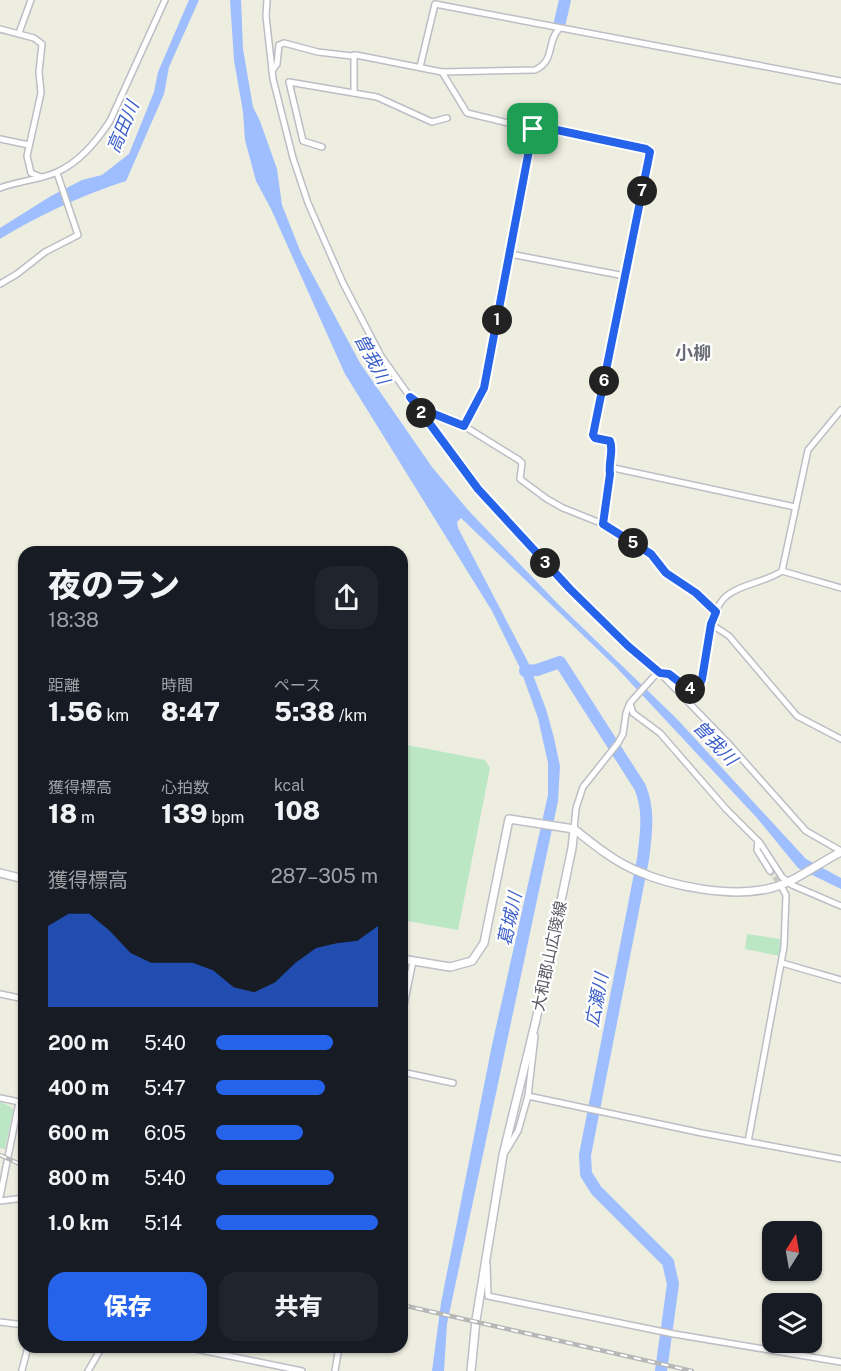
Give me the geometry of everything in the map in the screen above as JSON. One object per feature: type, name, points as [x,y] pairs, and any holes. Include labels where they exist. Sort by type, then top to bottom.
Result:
[{"type":"main road","points":[[408,960],[450,967],[472,961],[484,943],[509,819],[570,829],[634,870],[682,885],[717,891],[774,888],[839,853]]},
{"type":"main road","name":"大和郡山広陵線","points":[[471,1371],[476,1320],[503,1155],[536,1020],[572,848],[570,829]]},
{"type":"main road","points":[[0,873],[18,878]]},
{"type":"street","points":[[19,33],[31,0]]},
{"type":"street","points":[[0,188],[57,174],[83,155],[105,129],[165,0]]},
{"type":"street","points":[[267,0],[272,71],[290,149],[312,213],[362,322],[381,356],[478,489],[526,543],[727,742],[806,831],[839,853]]},
{"type":"street","points":[[420,67],[435,4],[841,81]]},
{"type":"street","points":[[0,29],[39,40],[42,44],[39,72],[41,93],[28,146],[28,167],[31,172],[42,177]]},
{"type":"street","points":[[272,71],[277,64],[279,45],[284,43],[318,52],[354,55],[442,72],[447,70],[535,70],[544,66],[555,33],[559,29]]},
{"type":"street","points":[[354,55],[354,93]]},
{"type":"street","points":[[442,72],[467,113],[533,129],[538,126],[646,149],[650,152],[593,435],[595,438],[610,441],[612,445],[603,524]]},
{"type":"street","points":[[322,147],[303,141],[289,82],[387,101],[427,121],[447,118]]},
{"type":"street","points":[[464,426],[484,388],[533,129]]},
{"type":"street","points":[[0,139],[28,146]]},
{"type":"street","points":[[0,285],[45,252],[78,235],[57,174]]},
{"type":"street","points":[[510,254],[625,276]]},
{"type":"street","points":[[410,397],[434,414],[464,426],[519,460],[522,463],[520,479],[530,488],[562,508],[603,524],[651,554],[666,573],[696,593],[716,612]]},
{"type":"street","points":[[782,571],[808,450],[841,410]]},
{"type":"street","points":[[609,467],[795,507]]},
{"type":"street","points":[[659,673],[669,674],[687,688],[694,689],[700,684],[711,624],[716,612],[730,594],[767,580],[782,571],[841,588]]},
{"type":"street","points":[[711,624],[729,636],[797,716],[841,739]]},
{"type":"street","points":[[570,829],[583,787],[610,755],[623,734],[626,712],[630,703],[659,673]]},
{"type":"street","points":[[630,703],[633,713],[660,733],[726,809],[758,841],[786,883],[841,906]]},
{"type":"street","points":[[758,841],[757,850],[770,871]]},
{"type":"street","points":[[748,1142],[782,963],[786,883]]},
{"type":"street","points":[[408,986],[413,961]]},
{"type":"street","points":[[782,963],[841,980]]},
{"type":"street","points":[[0,994],[18,998]]},
{"type":"street","points":[[503,1155],[518,1131],[528,1096],[536,1020]]},
{"type":"street","points":[[408,1073],[453,1083]]},
{"type":"street","points":[[528,1096],[841,1159]]},
{"type":"street","points":[[0,1098],[18,1101]]},
{"type":"street","points":[[18,1120],[0,1199],[18,1198]]},
{"type":"street","points":[[487,1251],[488,1296],[674,1334],[841,1362]]},
{"type":"street","points":[[0,1322],[18,1324]]},
{"type":"street","points":[[22,1370],[26,1353]]},
{"type":"street","points":[[88,1371],[98,1353]]},
{"type":"street","points":[[215,1353],[302,1371]]},
{"type":"street","points":[[334,1371],[338,1353]]},
{"type":"green space","points":[[408,745],[485,760],[490,768],[458,930],[408,921]]},
{"type":"green space","points":[[747,934],[780,939],[780,956],[745,949]]},
{"type":"green space","points":[[0,1102],[10,1106],[13,1110],[5,1149],[0,1148]]},
{"type":"water","points":[[189,0],[199,0],[169,67],[164,94],[126,181],[62,206],[0,239],[0,228],[51,196],[82,180],[102,175],[129,154],[154,92],[158,72]]},
{"type":"water","points":[[230,0],[241,0],[243,49],[253,107],[277,169],[282,205],[301,253],[360,363],[432,467],[468,510],[557,603],[676,718],[806,859],[841,878],[841,889],[798,868],[757,818],[616,667],[461,518],[457,522],[458,528],[528,662],[546,709],[560,766],[558,801],[447,1324],[444,1371],[432,1371],[441,1303],[492,1045],[548,795],[548,763],[538,718],[520,668],[492,611],[345,374],[271,209],[256,181],[245,140],[243,112],[234,60]]},
{"type":"waterway","points":[[560,22],[565,0]]},
{"type":"waterway","name":"広瀬川","points":[[525,671],[537,670],[560,662],[640,787],[645,805],[643,859],[585,1155],[586,1174],[596,1190],[668,1262],[673,1284],[661,1371]]},
{"type":"tunnel","points":[[770,871],[781,886]]},
{"type":"railway","points":[[0,1155],[18,1163]]},
{"type":"railway","points":[[408,1306],[692,1371]]},
{"type":"district","name":"小柳","points":[[693,353]]},
{"type":"route","points":[[538,126],[646,149],[650,152],[593,435],[595,438],[610,441],[612,445],[603,524],[651,554],[666,573],[696,593],[716,612],[711,624],[702,679],[694,689],[687,688],[669,674],[660,673],[628,646],[570,589],[478,489],[410,397],[418,400],[434,414],[464,426],[484,388],[533,129],[538,126]]},
{"type":"water label","name":"高田川","points":[[123,127]]},
{"type":"water label","name":"曽我川","points":[[372,359]]},
{"type":"water label","name":"曽我川","points":[[715,743]]},
{"type":"water label","name":"葛城川","points":[[510,919]]}]
